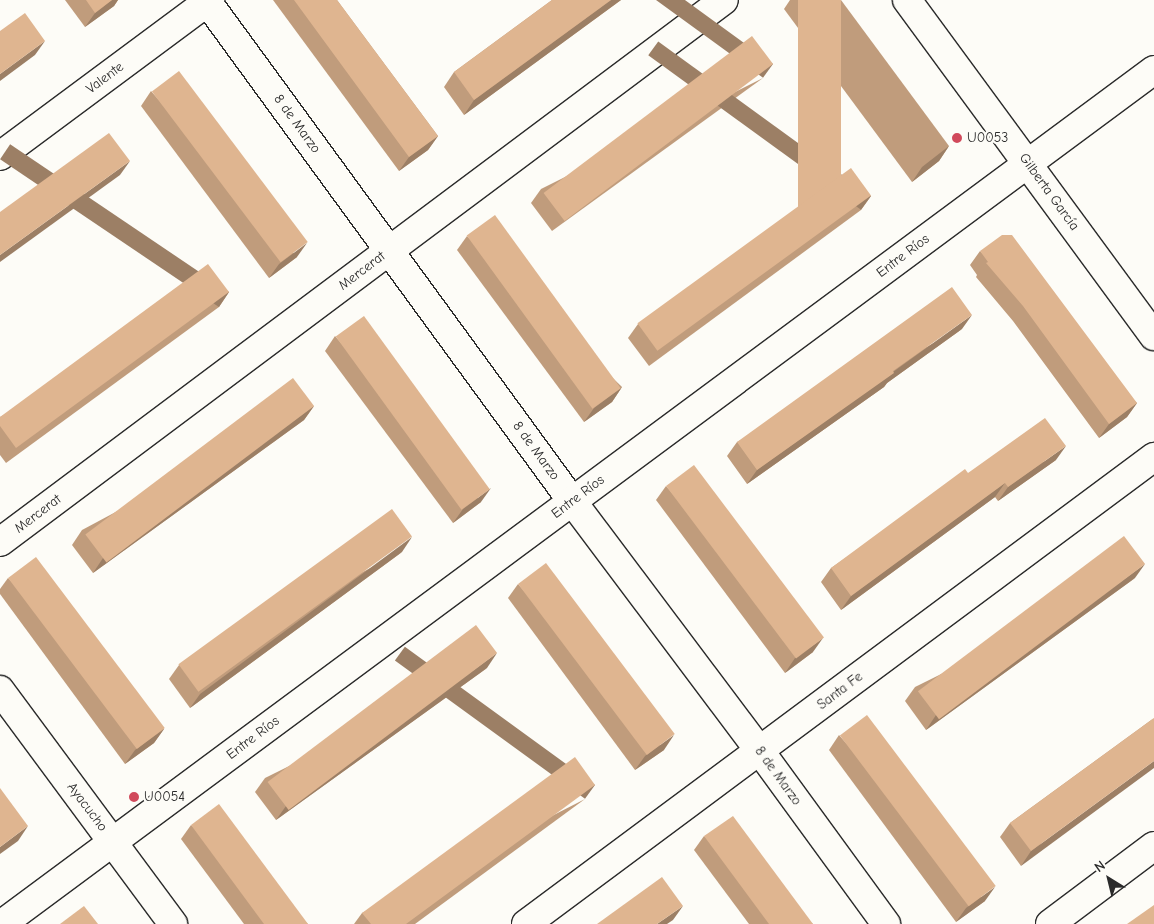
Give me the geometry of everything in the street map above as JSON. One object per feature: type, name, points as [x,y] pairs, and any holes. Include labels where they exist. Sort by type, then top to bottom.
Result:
[{"type":"street","name":"Mercerat","points":[[0,542],[724,0]]},
{"type":"street","name":"Gilberta García","points":[[907,0],[1154,336]]},
{"type":"street","name":"8 de Marzo","points":[[208,1],[572,501],[760,751],[886,924]]},
{"type":"street","name":"Valente","points":[[0,156],[208,1]]},
{"type":"street","name":"Entre Ríos","points":[[2,924],[1154,70]]},
{"type":"street","name":"Santa Fe","points":[[526,924],[1154,457]]},
{"type":"street","name":"Ayacucho","points":[[0,690],[173,924]]},
{"type":"street","points":[[1050,924],[1154,846]]},
{"type":"building","points":[[86,0],[112,0],[95,13]]},
{"type":"building","points":[[294,0],[337,0],[438,136],[409,157]]},
{"type":"building","points":[[552,0],[611,0],[474,100],[454,72]]},
{"type":"building","points":[[798,0],[841,0],[841,208],[798,208]]},
{"type":"building","points":[[25,13],[45,41],[0,74],[0,31]]},
{"type":"building","points":[[752,36],[773,64],[565,221],[544,193]]},
{"type":"building","points":[[179,71],[308,242],[281,262],[152,91]]},
{"type":"building","points":[[109,133],[130,161],[0,255],[0,212]]},
{"type":"building","points":[[851,168],[871,196],[657,351],[637,323]]},
{"type":"building","points":[[495,215],[621,388],[592,409],[467,236]]},
{"type":"building","points":[[1002,235],[1012,235],[1137,403],[1109,424],[1023,306],[986,263],[988,262],[980,251]]},
{"type":"building","points":[[208,264],[229,292],[16,448],[0,426],[0,417]]},
{"type":"building","points":[[952,287],[972,315],[757,470],[737,442]]},
{"type":"building","points":[[364,316],[490,489],[461,510],[336,337]]},
{"type":"building","points":[[293,378],[314,406],[106,562],[85,534]]},
{"type":"building","points":[[1045,418],[1066,446],[1008,487],[1005,483],[851,596],[831,568],[965,469],[968,473]]},
{"type":"building","points":[[694,465],[824,638],[796,659],[666,486]]},
{"type":"building","points":[[392,509],[412,537],[198,692],[178,664]]},
{"type":"building","points":[[1124,536],[1145,564],[939,719],[918,691]]},
{"type":"building","points":[[36,557],[165,728],[137,749],[8,578]]},
{"type":"building","points":[[546,563],[675,734],[647,755],[518,584]]},
{"type":"building","points":[[476,625],[497,653],[289,810],[268,782]]},
{"type":"building","points":[[867,715],[996,886],[969,906],[840,735]]},
{"type":"building","points":[[1154,718],[1154,761],[1031,851],[1010,823]]},
{"type":"building","points":[[575,757],[595,785],[406,924],[371,924],[362,913]]},
{"type":"building","points":[[0,788],[28,826],[0,847]]},
{"type":"building","points":[[219,804],[308,924],[264,924],[191,825]]},
{"type":"building","points":[[733,816],[813,924],[769,924],[704,836]]},
{"type":"building","points":[[662,877],[683,906],[657,924],[597,924]]},
{"type":"building","points":[[1154,905],[1154,924],[1127,924]]},
{"type":"building","points":[[84,906],[98,924],[60,924]]},
{"type":"place","name":"U0053","points":[[957,138]]},
{"type":"place","name":"U0054","points":[[134,797]]}]
